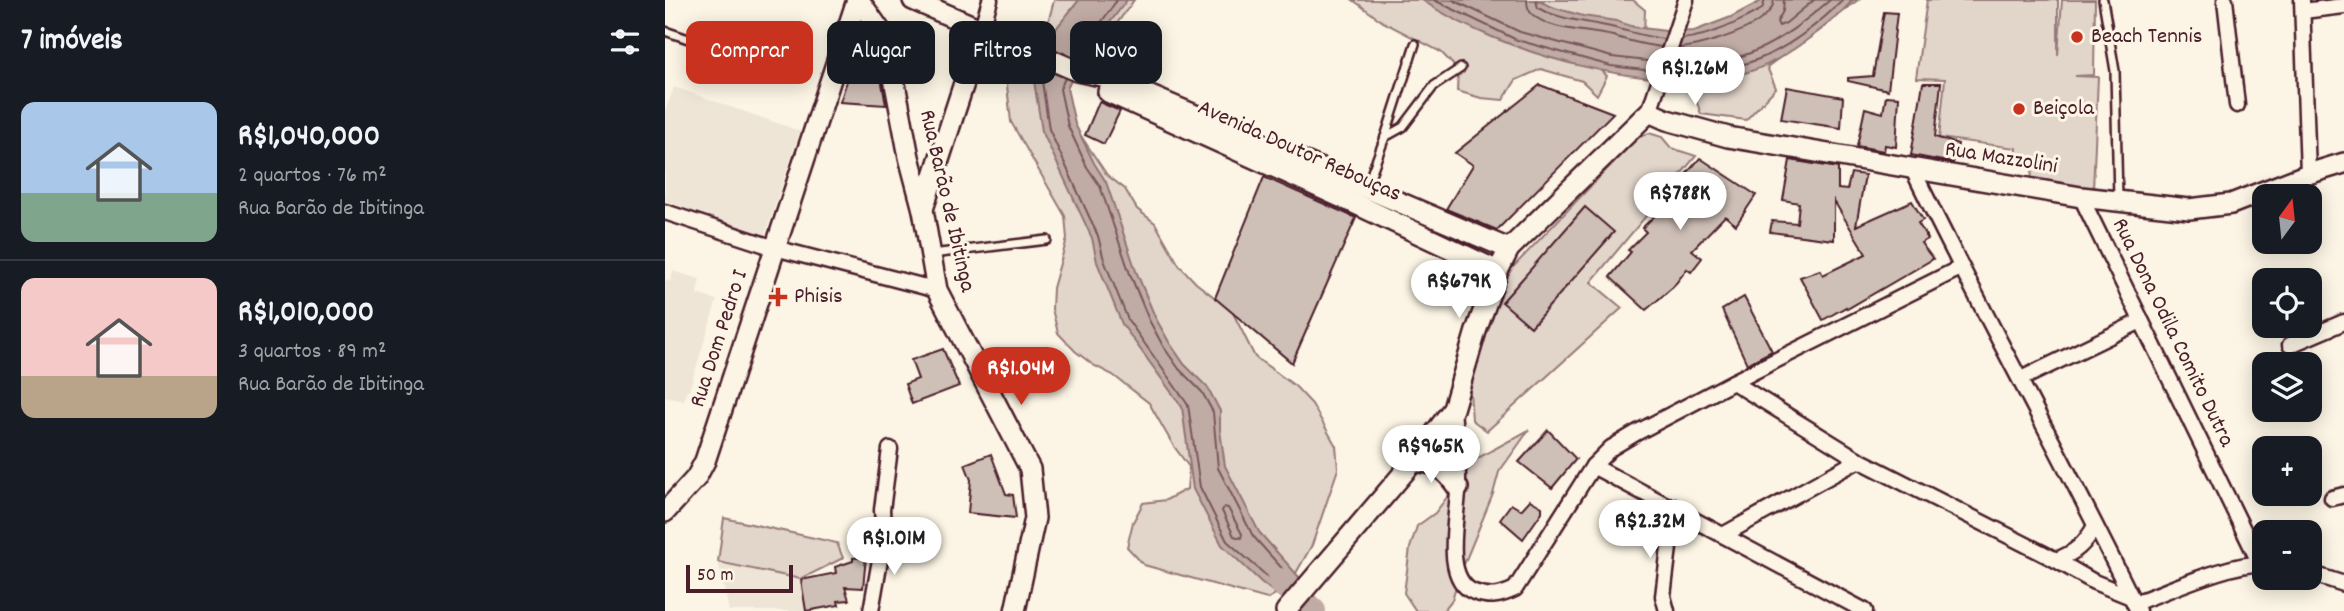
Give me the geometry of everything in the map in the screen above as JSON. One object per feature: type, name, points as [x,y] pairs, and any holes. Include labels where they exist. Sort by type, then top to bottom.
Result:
[{"type":"street","name":"Rua Barão de Ibitinga","points":[[858,0],[882,33],[890,58],[909,157],[923,210],[937,290],[1030,469],[1035,518],[1016,611]]},
{"type":"street","name":"Rua Dom Pedro I","points":[[665,512],[696,478],[705,461],[858,0]]},
{"type":"street","points":[[913,0],[959,21]]},
{"type":"street","points":[[984,21],[990,0]]},
{"type":"street","points":[[1686,0],[1652,104],[1509,250],[1498,271],[1476,331],[1453,409],[1458,488],[1454,570],[1465,588],[1482,595],[1498,597],[1515,589],[1593,466],[1611,449],[1636,432],[1960,268]]},
{"type":"street","points":[[2225,0],[2237,105]]},
{"type":"street","points":[[2308,174],[2302,5],[2344,6]]},
{"type":"street","name":"Avenida Doutor Rebouças","points":[[1056,62],[1080,72],[1099,88],[1173,114],[1420,223],[1498,271]]},
{"type":"street","points":[[923,210],[964,84]]},
{"type":"street","name":"Rua Mazzolini","points":[[1652,104],[1667,120],[1728,137],[2081,197],[2189,209],[2231,204],[2344,163]]},
{"type":"street","points":[[909,157],[925,164],[939,160]]},
{"type":"street","points":[[1913,170],[1960,268],[2021,379],[2134,604]]},
{"type":"street","name":"Rua Dona Odila Comito Dutra","points":[[2081,197],[2252,544]]},
{"type":"street","points":[[665,212],[775,248],[937,290]]},
{"type":"street","name":"Avenida Doutor Rebouças","points":[[1420,223],[1509,250]]},
{"type":"street","points":[[2021,379],[2141,321]]},
{"type":"street","points":[[2290,345],[2344,322]]},
{"type":"street","points":[[1733,382],[1859,460],[2056,560],[2134,604]]},
{"type":"street","points":[[1286,611],[1413,462],[1453,409]]},
{"type":"street","points":[[871,611],[884,537],[882,510],[890,449]]},
{"type":"street","points":[[1723,535],[1859,460]]},
{"type":"street","points":[[1413,462],[1440,466],[1458,488]]},
{"type":"street","points":[[1593,466],[1865,611]]},
{"type":"street","points":[[1667,611],[1663,596],[1674,508]]},
{"type":"street","points":[[2056,560],[2079,548],[2095,526]]},
{"type":"street","points":[[2134,604],[2199,578],[2252,566]]},
{"type":"street","points":[[2322,577],[2344,584]]},
{"type":"lane","points":[[2103,0],[2115,71],[2118,200]]},
{"type":"lane","points":[[665,31],[686,38]]},
{"type":"lane","points":[[1362,196],[1385,137],[1415,44]]},
{"type":"lane","points":[[1385,137],[1403,127],[1434,86],[1461,68]]},
{"type":"lane","points":[[931,254],[1047,240]]},
{"type":"shaded area","points":[[1054,0],[1134,0],[1119,21],[1070,21],[1070,46],[1056,40],[1056,21],[1048,21]]},
{"type":"shaded area","points":[[1353,0],[1428,0],[1590,58],[1607,76],[1597,95],[1582,81],[1541,69],[1516,80],[1503,100],[1481,98],[1457,91],[1458,70],[1441,52],[1383,22]]},
{"type":"shaded area","points":[[1489,0],[1633,0],[1645,10],[1644,33]]},
{"type":"shaded area","points":[[1766,0],[1858,0],[1767,67],[1776,88],[1746,120],[1701,114],[1693,91],[1699,69]]},
{"type":"shaded area","name":"Beiçola","points":[[1927,0],[2058,0],[2058,55],[2062,0],[2095,0],[2094,75],[2075,76],[2098,77],[2093,190],[2031,184],[2032,168],[2015,165],[2016,148],[1939,138],[1945,79],[1916,78]]},
{"type":"shaded area","points":[[1007,84],[1041,84],[1063,109],[1107,175],[1125,189],[1137,209],[1155,223],[1179,265],[1196,283],[1232,311],[1255,357],[1295,386],[1312,404],[1336,446],[1338,469],[1312,545],[1288,587],[1267,599],[1144,565],[1127,547],[1133,522],[1143,503],[1166,500],[1187,489],[1189,467],[1149,403],[1113,375],[1093,365],[1058,333],[1052,309],[1053,288],[1067,239],[1065,216],[1011,122]]},
{"type":"shaded area","points":[[674,87],[800,131],[765,235],[665,201],[665,111]]},
{"type":"shaded area","points":[[1649,133],[1662,137],[1671,148],[1696,156],[1591,282],[1622,308],[1487,431],[1472,420],[1469,378],[1491,290],[1637,138]]},
{"type":"shaded area","points":[[673,271],[700,279],[697,294],[717,300],[684,401],[665,396],[665,280],[670,281]]},
{"type":"shaded area","points":[[1529,430],[1499,472],[1452,600],[1443,611],[1416,611],[1404,593],[1410,548],[1417,526],[1435,513],[1476,459]]},
{"type":"shaded area","points":[[724,518],[837,543],[843,558],[801,579],[718,562]]},
{"type":"shaded area","points":[[718,562],[801,579],[807,611],[729,611]]},
{"type":"water","points":[[1079,0],[1127,0],[1111,21],[1070,21],[1070,83],[1067,88],[1075,124],[1106,182],[1136,271],[1155,317],[1184,364],[1208,388],[1220,411],[1225,466],[1259,532],[1307,586],[1290,605],[1222,545],[1193,489],[1182,407],[1122,324],[1097,262],[1092,238],[1042,131],[1034,84],[1056,84],[1058,26]]},
{"type":"water","points":[[1422,0],[1536,0],[1583,16],[1674,32],[1694,31],[1731,17],[1763,0],[1853,0],[1832,21],[1804,42],[1761,67],[1712,79],[1670,79],[1626,75],[1535,53],[1492,37]]},
{"type":"building","points":[[1884,12],[1897,13],[1888,90],[1848,81],[1848,78],[1873,76]]},
{"type":"building","points":[[1923,83],[1941,83],[1935,137],[1958,144],[1953,163],[1911,155]]},
{"type":"building","points":[[846,84],[882,84],[886,105],[840,102]]},
{"type":"building","points":[[1540,85],[1613,113],[1497,230],[1446,209],[1473,165],[1455,153]]},
{"type":"building","points":[[1787,87],[1843,97],[1841,128],[1781,119]]},
{"type":"building","points":[[1886,96],[1899,97],[1896,147],[1885,145],[1884,151],[1857,146],[1865,108],[1883,113]]},
{"type":"building","points":[[1099,102],[1120,111],[1104,144],[1085,135]]},
{"type":"building","points":[[1700,158],[1756,195],[1736,225],[1725,216],[1692,250],[1702,258],[1691,272],[1687,269],[1673,287],[1646,310],[1610,277],[1631,252],[1628,250],[1646,232],[1642,228],[1667,204],[1663,201]]},
{"type":"building","points":[[1790,160],[1838,168],[1838,189],[1847,190],[1851,173],[1865,175],[1856,226],[1912,201],[1923,220],[1918,223],[1928,239],[1921,243],[1933,259],[1823,320],[1800,277],[1820,270],[1823,275],[1866,254],[1834,201],[1834,240],[1770,232],[1772,221],[1797,223],[1799,203],[1783,200]]},
{"type":"building","points":[[1264,177],[1356,218],[1292,363],[1215,298]]},
{"type":"building","points":[[1585,207],[1614,232],[1531,327],[1502,302]]},
{"type":"building","points":[[1744,297],[1772,351],[1747,364],[1722,310]]},
{"type":"building","points":[[943,349],[959,386],[912,404],[905,384],[918,379],[911,360]]},
{"type":"building","points":[[1548,430],[1576,459],[1552,488],[1519,462]]},
{"type":"building","points":[[991,454],[1006,494],[1013,495],[1016,518],[968,513],[971,480],[965,464]]},
{"type":"building","points":[[1530,500],[1542,507],[1542,512],[1523,539],[1500,519],[1511,504],[1521,510]]},
{"type":"building","points":[[866,557],[863,588],[845,587],[849,600],[838,601],[839,605],[806,611],[801,580],[836,573],[835,567],[853,561],[853,558]]},
{"type":"waterway","points":[[1280,581],[1313,611]]},
{"type":"place","name":"Beach Tennis","points":[[2077,37]]},
{"type":"place","name":"Beiçola","points":[[2019,109]]},
{"type":"place","name":"Phisis","points":[[778,297]]}]
